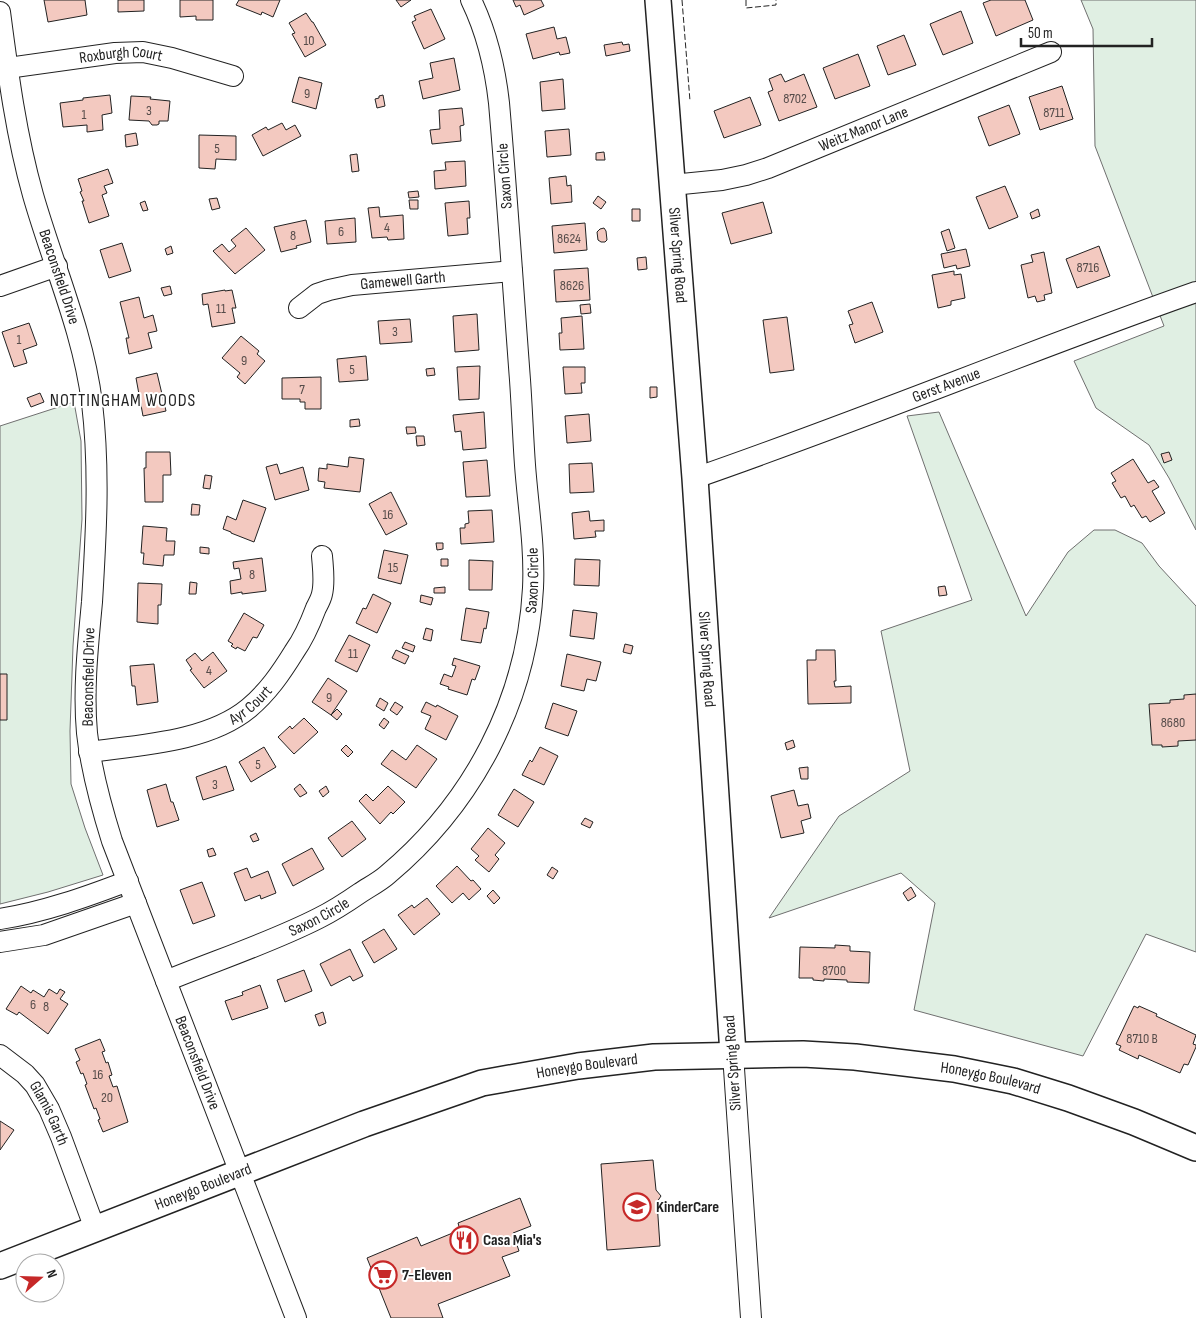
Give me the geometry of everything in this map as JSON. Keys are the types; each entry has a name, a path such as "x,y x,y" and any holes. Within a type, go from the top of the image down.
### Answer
{"main road":[{"name":"Silver Spring Road","path":"658,0 695,478 733,1054"},
{"name":"Honeygo Boulevard","path":"0,1266 364,1124 482,1083 578,1066 654,1057 733,1054 855,1056 954,1069 1013,1081 1134,1122 1196,1148"}],"street":[{"name":"Saxon Circle","path":"166,981 321,918 385,877 414,851 440,823 456,802 488,752 501,726 514,691 523,659 530,620 533,586 530,518 503,142 496,78 488,43 471,0"},
{"name":"Beaconsfield Drive","path":"0,12 4,69 25,168 71,310 84,357 92,403 97,466 97,527 86,688 89,752 95,783 102,810 136,903 296,1318"},
{"name":"Roxburgh Court","path":"4,69 115,53 144,52 233,76"},
{"name":"Weitz Manor Lane","path":"672,185 722,180 768,168 1050,52"},
{"path":"0,286 57,266"},
{"name":"Gamewell Garth","path":"299,308 316,294 352,285 512,271"},
{"name":"Gerst Avenue","path":"695,478 780,448 1100,325 1196,292"},
{"name":"Ayr Court","path":"89,752 191,736 210,730 248,709 276,681 303,640 322,595 324,579 322,556"},
{"path":"0,919 23,916 74,901 128,881"},
{"path":"0,942 44,935 136,903"},
{"name":"Silver Spring Road","path":"733,1054 751,1318"},
{"name":"Glamis Garth","path":"0,1055 26,1074 49,1109 95,1229"}],"green space":[{"path":"1081,0 1196,0 1196,530 1169,478 1149,445 1096,408 1074,361 1164,326 1095,146 1093,29"},
{"path":"74,402 81,441 82,519 73,646 70,731 71,784 103,875 0,904 0,426"},
{"path":"939,412 1026,616 1068,552 1094,530 1115,530 1142,543 1159,566 1196,606 1196,952 1146,934 1083,1056 914,1010 935,903 901,873 769,918 839,816 910,771 881,631 972,600 907,416"}],"building":[{"path":"44,0 85,0 87,15 48,22"},
{"path":"118,0 144,0 144,11 118,12"},
{"path":"180,0 213,0 213,20 196,20 196,16 180,17"},
{"path":"239,0 280,0 273,17 262,12 261,15 236,5"},
{"path":"396,0 411,0 401,7"},
{"path":"513,0 541,0 544,6 524,15 520,5 516,7"},
{"path":"991,0 1025,0 1033,20 996,36 983,3"},
{"path":"431,9 445,39 424,49 412,22 416,20 414,16"},
{"path":"961,11 973,43 943,55 930,24"},
{"path":"306,13 326,45 305,57 292,34 295,33 289,23"},
{"path":"554,27 557,39 566,37 570,53 560,55 559,52 533,59 526,34"},
{"path":"904,35 916,65 888,75 877,46"},
{"path":"622,42 623,45 629,44 630,51 606,56 604,45"},
{"path":"858,54 870,86 835,99 823,68"},
{"path":"454,58 460,90 423,99 419,81 433,78 430,63"},
{"path":"781,74 785,82 804,74 817,107 779,121 768,92 773,90 769,79"},
{"path":"299,77 322,83 316,109 292,102"},
{"path":"563,79 565,109 542,111 540,82"},
{"path":"1062,86 1073,119 1040,130 1029,97"},
{"path":"110,95 112,113 102,115 103,130 87,132 87,125 63,127 60,103"},
{"path":"383,95 385,106 377,108 375,99"},
{"path":"131,96 151,97 150,99 170,101 168,121 159,121 159,124 152,125 149,121 129,120"},
{"path":"750,97 761,125 724,138 714,111"},
{"path":"1009,105 1020,134 989,146 978,117"},
{"path":"462,108 464,125 460,126 461,141 432,144 430,130 440,129 439,110"},
{"path":"282,123 286,130 295,125 301,136 263,156 252,135 266,127 268,130"},
{"path":"569,129 571,155 547,157 545,131"},
{"path":"136,133 138,145 126,147 125,135"},
{"path":"199,135 236,136 236,160 216,159 215,169 199,168"},
{"path":"604,152 605,160 596,160 596,153"},
{"path":"357,154 359,171 352,172 350,155"},
{"path":"465,161 466,186 435,189 434,171 446,170 445,162"},
{"path":"108,169 113,183 104,186 107,193 102,195 109,216 89,223 78,179"},
{"path":"566,176 567,186 571,185 572,202 551,204 549,178"},
{"path":"1005,186 1018,217 989,229 976,197"},
{"path":"418,191 419,197 409,198 408,192"},
{"path":"598,196 606,202 601,209 593,203"},
{"path":"217,198 220,208 212,210 209,199"},
{"path":"409,200 418,200 418,209 410,209"},
{"path":"145,201 148,210 143,211 140,203"},
{"path":"469,201 470,218 467,218 468,234 448,236 445,203"},
{"path":"763,202 772,233 731,244 722,213"},
{"path":"379,207 380,217 403,215 404,239 372,238 368,208"},
{"path":"632,209 640,209 640,221 632,221"},
{"path":"1038,209 1040,216 1032,219 1030,213"},
{"path":"355,218 356,242 327,244 325,221"},
{"path":"306,220 311,242 281,252 274,227"},
{"path":"585,223 587,250 554,253 552,226"},
{"path":"246,228 265,250 235,274 213,251 222,244 229,252 236,246 231,240"},
{"path":"604,228 607,240 601,242 598,240 597,232"},
{"path":"949,229 955,248 947,251 941,232"},
{"path":"122,243 131,271 109,278 100,250"},
{"path":"171,246 173,253 167,255 165,249"},
{"path":"1099,246 1110,276 1077,288 1066,259"},
{"path":"966,249 970,266 957,269 956,265 944,268 941,254"},
{"path":"1044,252 1052,293 1044,295 1045,300 1037,302 1035,296 1028,298 1021,265 1033,262 1031,255"},
{"path":"646,257 647,269 638,270 637,258"},
{"path":"588,268 590,300 556,302 554,270"},
{"path":"954,271 954,275 961,274 965,298 951,301 951,305 938,308 932,275"},
{"path":"170,286 172,294 164,296 161,288"},
{"path":"232,290 236,308 232,308 235,323 212,327 208,304 203,305 202,294"},
{"path":"139,297 144,318 153,315 157,331 148,333 152,348 129,354 126,338 129,338 120,302"},
{"path":"872,302 883,332 855,343 849,325 853,324 848,311"},
{"path":"590,304 591,313 581,314 580,305"},
{"path":"477,314 479,350 455,352 453,316"},
{"path":"582,316 584,349 560,350 559,333 562,333 561,318"},
{"path":"787,317 794,370 770,373 763,320"},
{"path":"410,319 412,342 380,344 378,321"},
{"path":"29,323 37,345 23,350 27,363 14,367 2,332"},
{"path":"241,336 259,351 257,354 265,361 245,384 237,377 240,373 222,358"},
{"path":"366,356 368,380 339,382 337,359"},
{"path":"480,366 479,399 459,400 457,367"},
{"path":"563,367 585,367 585,383 581,383 582,393 565,394"},
{"path":"434,368 435,375 427,376 426,369"},
{"path":"157,373 166,411 143,416 136,378"},
{"path":"321,377 321,409 305,409 305,402 300,402 300,399 282,399 282,378"},
{"path":"650,387 657,387 657,397 650,398"},
{"path":"40,393 44,402 31,407 27,398"},
{"path":"484,412 486,448 463,450 461,431 455,432 453,415"},
{"path":"589,414 591,441 567,443 565,416"},
{"path":"359,419 360,426 350,427 350,420"},
{"path":"406,427 415,427 416,433 407,434"},
{"path":"416,436 424,436 425,445 417,446"},
{"path":"146,452 170,452 171,475 163,475 163,502 145,502 144,468 146,468"},
{"path":"1169,452 1172,460 1164,463 1161,454"},
{"path":"349,457 364,459 360,492 324,488 325,482 318,481 319,468 327,469 327,464 348,467"},
{"path":"1133,459 1148,483 1154,480 1159,487 1152,491 1165,513 1150,522 1146,516 1142,518 1134,505 1131,507 1125,496 1121,498 1112,483 1116,481 1111,473"},
{"path":"487,460 490,496 466,497 463,462"},
{"path":"592,463 594,492 570,493 569,464"},
{"path":"277,464 280,474 303,467 309,490 275,500 266,467"},
{"path":"205,475 212,476 210,489 203,488"},
{"path":"391,492 407,524 386,535 369,504"},
{"path":"243,500 266,508 254,542 223,529 227,516 236,520"},
{"path":"192,504 200,505 199,515 191,515"},
{"path":"492,510 494,542 461,544 460,528 465,528 465,524 469,523 468,511"},
{"path":"589,511 590,521 604,520 604,531 595,531 596,537 574,539 572,513"},
{"path":"143,526 167,528 166,541 175,541 174,555 164,555 163,566 143,564 144,553 141,553"},
{"path":"436,543 443,543 443,549 437,550"},
{"path":"200,547 209,548 209,554 200,553"},
{"path":"384,550 408,555 401,584 378,578"},
{"path":"262,558 266,591 231,594 230,581 241,579 239,568 234,569 233,562"},
{"path":"441,559 448,559 448,566 441,566"},
{"path":"575,559 600,560 599,586 574,585"},
{"path":"469,560 493,561 492,590 469,590"},
{"path":"190,582 197,583 196,594 189,594"},
{"path":"138,583 162,584 161,605 158,605 158,624 137,622"},
{"path":"945,586 947,595 939,596 938,587"},
{"path":"445,587 445,593 434,593 434,588"},
{"path":"373,594 391,603 377,633 356,623 363,608 366,609"},
{"path":"421,595 433,598 431,605 420,602"},
{"path":"466,608 489,612 481,643 461,640"},
{"path":"573,610 597,613 594,639 570,636"},
{"path":"244,613 264,625 257,638 253,637 245,651 237,647 236,649 228,641"},
{"path":"426,628 433,630 431,641 423,639"},
{"path":"349,635 370,645 357,672 335,661"},
{"path":"405,642 415,646 413,652 402,648"},
{"path":"625,644 633,646 631,654 623,652"},
{"path":"396,650 409,656 405,664 392,658"},
{"path":"816,650 835,650 835,687 851,686 851,703 808,704 807,660 816,660"},
{"path":"213,652 227,671 204,688 190,670 192,669 186,660 195,653 202,661"},
{"path":"567,654 601,662 596,681 587,679 584,691 561,686"},
{"path":"454,658 480,666 475,680 472,679 467,695 448,689 449,687 440,684 444,674 452,677 456,666 452,665"},
{"path":"154,664 158,702 137,705 135,686 132,686 130,666"},
{"path":"0,674 7,674 7,720 0,720"},
{"path":"328,678 347,691 331,715 312,702"},
{"path":"1196,694 1196,740 1178,741 1178,746 1162,747 1162,745 1152,745 1149,704 1170,703 1170,700 1184,699 1184,695"},
{"path":"380,698 388,703 384,711 376,706"},
{"path":"395,702 403,707 397,715 390,710"},
{"path":"426,702 436,707 437,705 458,716 446,740 425,729 431,716 421,712"},
{"path":"553,703 577,711 568,736 545,728"},
{"path":"337,709 342,714 337,720 331,715"},
{"path":"304,718 318,732 294,754 278,737 290,726 292,729"},
{"path":"384,718 389,722 384,729 379,725"},
{"path":"793,740 795,747 787,750 785,743"},
{"path":"346,745 353,752 348,757 341,750"},
{"path":"417,745 437,759 416,788 381,764 392,750 406,760"},
{"path":"264,747 276,767 251,782 239,762"},
{"path":"540,747 558,756 544,785 522,775"},
{"path":"226,766 234,790 203,800 196,777"},
{"path":"808,767 808,779 801,779 799,768"},
{"path":"166,784 179,820 157,827 147,790"},
{"path":"300,784 307,793 300,797 294,789"},
{"path":"326,786 329,792 323,797 319,791"},
{"path":"388,786 405,802 393,814 391,812 380,824 359,801 366,794 373,801"},
{"path":"514,789 534,802 518,827 498,815"},
{"path":"794,790 798,806 808,804 811,818 801,821 804,833 781,838 771,796"},
{"path":"585,818 593,822 590,828 581,824"},
{"path":"352,821 366,839 342,857 328,838"},
{"path":"488,828 505,843 495,855 499,859 489,872 475,860 479,856 471,849"},
{"path":"256,833 259,840 253,842 250,836"},
{"path":"213,848 216,855 209,857 207,850"},
{"path":"312,848 324,869 293,886 282,864"},
{"path":"457,866 481,889 469,900 463,893 452,903 436,886"},
{"path":"552,867 558,871 553,879 547,875"},
{"path":"247,868 251,878 268,871 276,893 261,899 260,895 245,901 234,873"},
{"path":"202,882 215,916 193,924 180,890"},
{"path":"911,887 916,896 908,901 903,893"},
{"path":"493,890 500,898 494,904 487,896"},
{"path":"427,898 440,914 414,935 398,915 412,905 414,908"},
{"path":"384,929 397,949 374,963 362,942"},
{"path":"835,945 850,946 850,951 870,952 869,983 799,978 800,947 835,948"},
{"path":"350,949 363,976 353,981 350,976 331,986 320,964"},
{"path":"304,970 312,991 285,1002 277,980"},
{"path":"260,985 268,1008 232,1020 225,1001 243,995 242,992"},
{"path":"21,986 31,993 33,990 44,997 49,989 57,994 60,989 65,992 60,999 68,1004 48,1034 19,1012 17,1015 6,1009"},
{"path":"1134,1006 1138,1008 1139,1006 1157,1014 1156,1016 1196,1035 1193,1044 1196,1047 1188,1065 1184,1064 1180,1073 1139,1055 1138,1059 1119,1050 1121,1046 1116,1044"},
{"path":"323,1012 326,1023 319,1026 315,1015"},
{"path":"100,1039 105,1051 102,1052 106,1063 108,1062 112,1075 109,1076 113,1087 117,1086 128,1122 103,1132 96,1108 94,1109 85,1085 87,1084 83,1073 81,1074 76,1062 80,1060 75,1049"},
{"path":"0,1121 14,1130 0,1150"},
{"path":"653,1160 656,1190 661,1196 657,1202 660,1246 607,1250 601,1164"},
{"path":"520,1198 531,1226 513,1233 519,1251 502,1257 510,1276 438,1304 443,1318 391,1318 367,1258 417,1237 421,1246 460,1230 458,1223"}],"fence":[{"path":"682,0 690,101"},
{"path":"746,0 746,8 776,5 776,0"}],"place":[{"name":"KinderCare","path":"637,1207"},
{"name":"Casa Mia's","path":"464,1240"},
{"name":"7-Eleven","path":"383,1275"}],"district":[{"name":"NOTTINGHAM WOODS","path":"123,400"}]}
